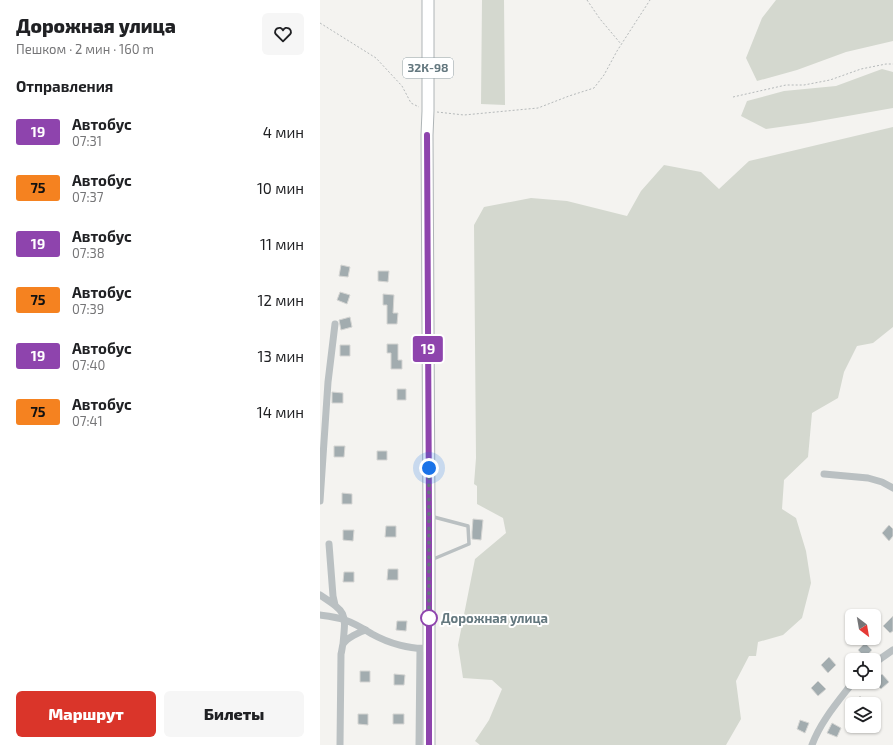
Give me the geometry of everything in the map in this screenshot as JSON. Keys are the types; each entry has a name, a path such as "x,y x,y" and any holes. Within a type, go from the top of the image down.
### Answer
{"main road":[{"name":"32К-98","path":"428,0 427,135 429,516"},
{"path":"429,516 429,562 424,695 429,745"}],"street":[{"path":"320,502 328,382 335,324"},
{"path":"824,474 868,478 882,482 893,488"},
{"path":"329,544 335,605"},
{"path":"320,595 342,611 345,620 341,654 340,745"},
{"path":"320,615 345,620 374,635 397,644 425,649"},
{"path":"343,644 358,633 366,630"},
{"path":"881,658 893,650"},
{"path":"812,745 815,736 848,689"},
{"path":"419,745 424,695"}],"lane":[{"path":"429,516 468,526 469,544 429,562"}],"path":[{"path":"587,0 600,19 621,44"},
{"path":"320,22 376,58 402,86 411,104 428,111 464,115 538,108 594,88 604,75 621,44 650,0"},
{"path":"734,97 786,85 804,85 830,80 861,69 893,64"}],"shaded area":[{"path":"482,0 504,0 505,105 481,104"},
{"path":"776,0 893,0 893,41 846,52 797,70 757,81 746,58 762,18"},
{"path":"882,69 893,72 893,108 766,129 741,116 747,101 784,91 836,86"},
{"path":"893,127 893,327 873,343 857,346 844,372 838,398 812,413 808,457 784,480 782,509 796,518 806,551 811,583 802,618 783,635 758,642 756,656 749,656 736,681 741,719 726,745 480,745 475,741 489,720 502,689 492,680 463,678 458,645 475,559 506,533 503,518 477,504 477,486 474,484 476,458 474,225 484,207 531,198 567,201 627,216 641,191 664,165 701,172 719,189 749,161"}],"building":[{"path":"341,265 350,267 348,277 339,276"},
{"path":"378,271 389,271 388,282 378,281"},
{"path":"340,292 350,295 347,304 337,300"},
{"path":"383,294 394,295 393,313 398,313 397,324 387,324 387,305 383,305"},
{"path":"350,317 352,327 341,330 339,320"},
{"path":"387,344 398,344 398,360 402,360 402,369 391,369 391,353 387,353"},
{"path":"340,345 350,345 350,356 340,356"},
{"path":"397,389 406,389 406,400 397,400"},
{"path":"332,392 343,393 343,403 332,403"},
{"path":"334,446 345,446 344,457 334,457"},
{"path":"377,451 387,451 387,460 377,460"},
{"path":"342,493 352,494 352,504 342,504"},
{"path":"473,519 483,520 481,540 472,539"},
{"path":"889,525 893,529 893,536 889,541 882,533"},
{"path":"386,526 396,526 396,537 385,537"},
{"path":"343,530 354,530 353,541 343,540"},
{"path":"388,569 398,569 398,580 387,580"},
{"path":"344,572 354,572 354,582 343,582"},
{"path":"893,616 893,631 890,633 883,626"},
{"path":"397,621 407,621 406,631 396,630"},
{"path":"863,645 867,645 872,650 869,653 861,653 858,650"},
{"path":"829,657 836,665 828,673 821,665"},
{"path":"360,671 370,671 370,682 360,682"},
{"path":"394,674 405,675 404,685 394,685"},
{"path":"882,674 889,682 881,689"},
{"path":"818,681 826,689 818,696 811,688"},
{"path":"358,714 368,714 368,725 358,724"},
{"path":"393,714 404,714 404,724 393,724"},
{"path":"800,720 809,723 805,733 797,729"},
{"path":"832,723 841,728 837,737 827,733"}],"bus line":[{"name":"19","path":"427,135 429,745"}],"place":[{"name":"Дорожная улица","path":"429,618"}],"route":[{"path":"429,468 429,516 429,562 429,620 429,618"}]}
